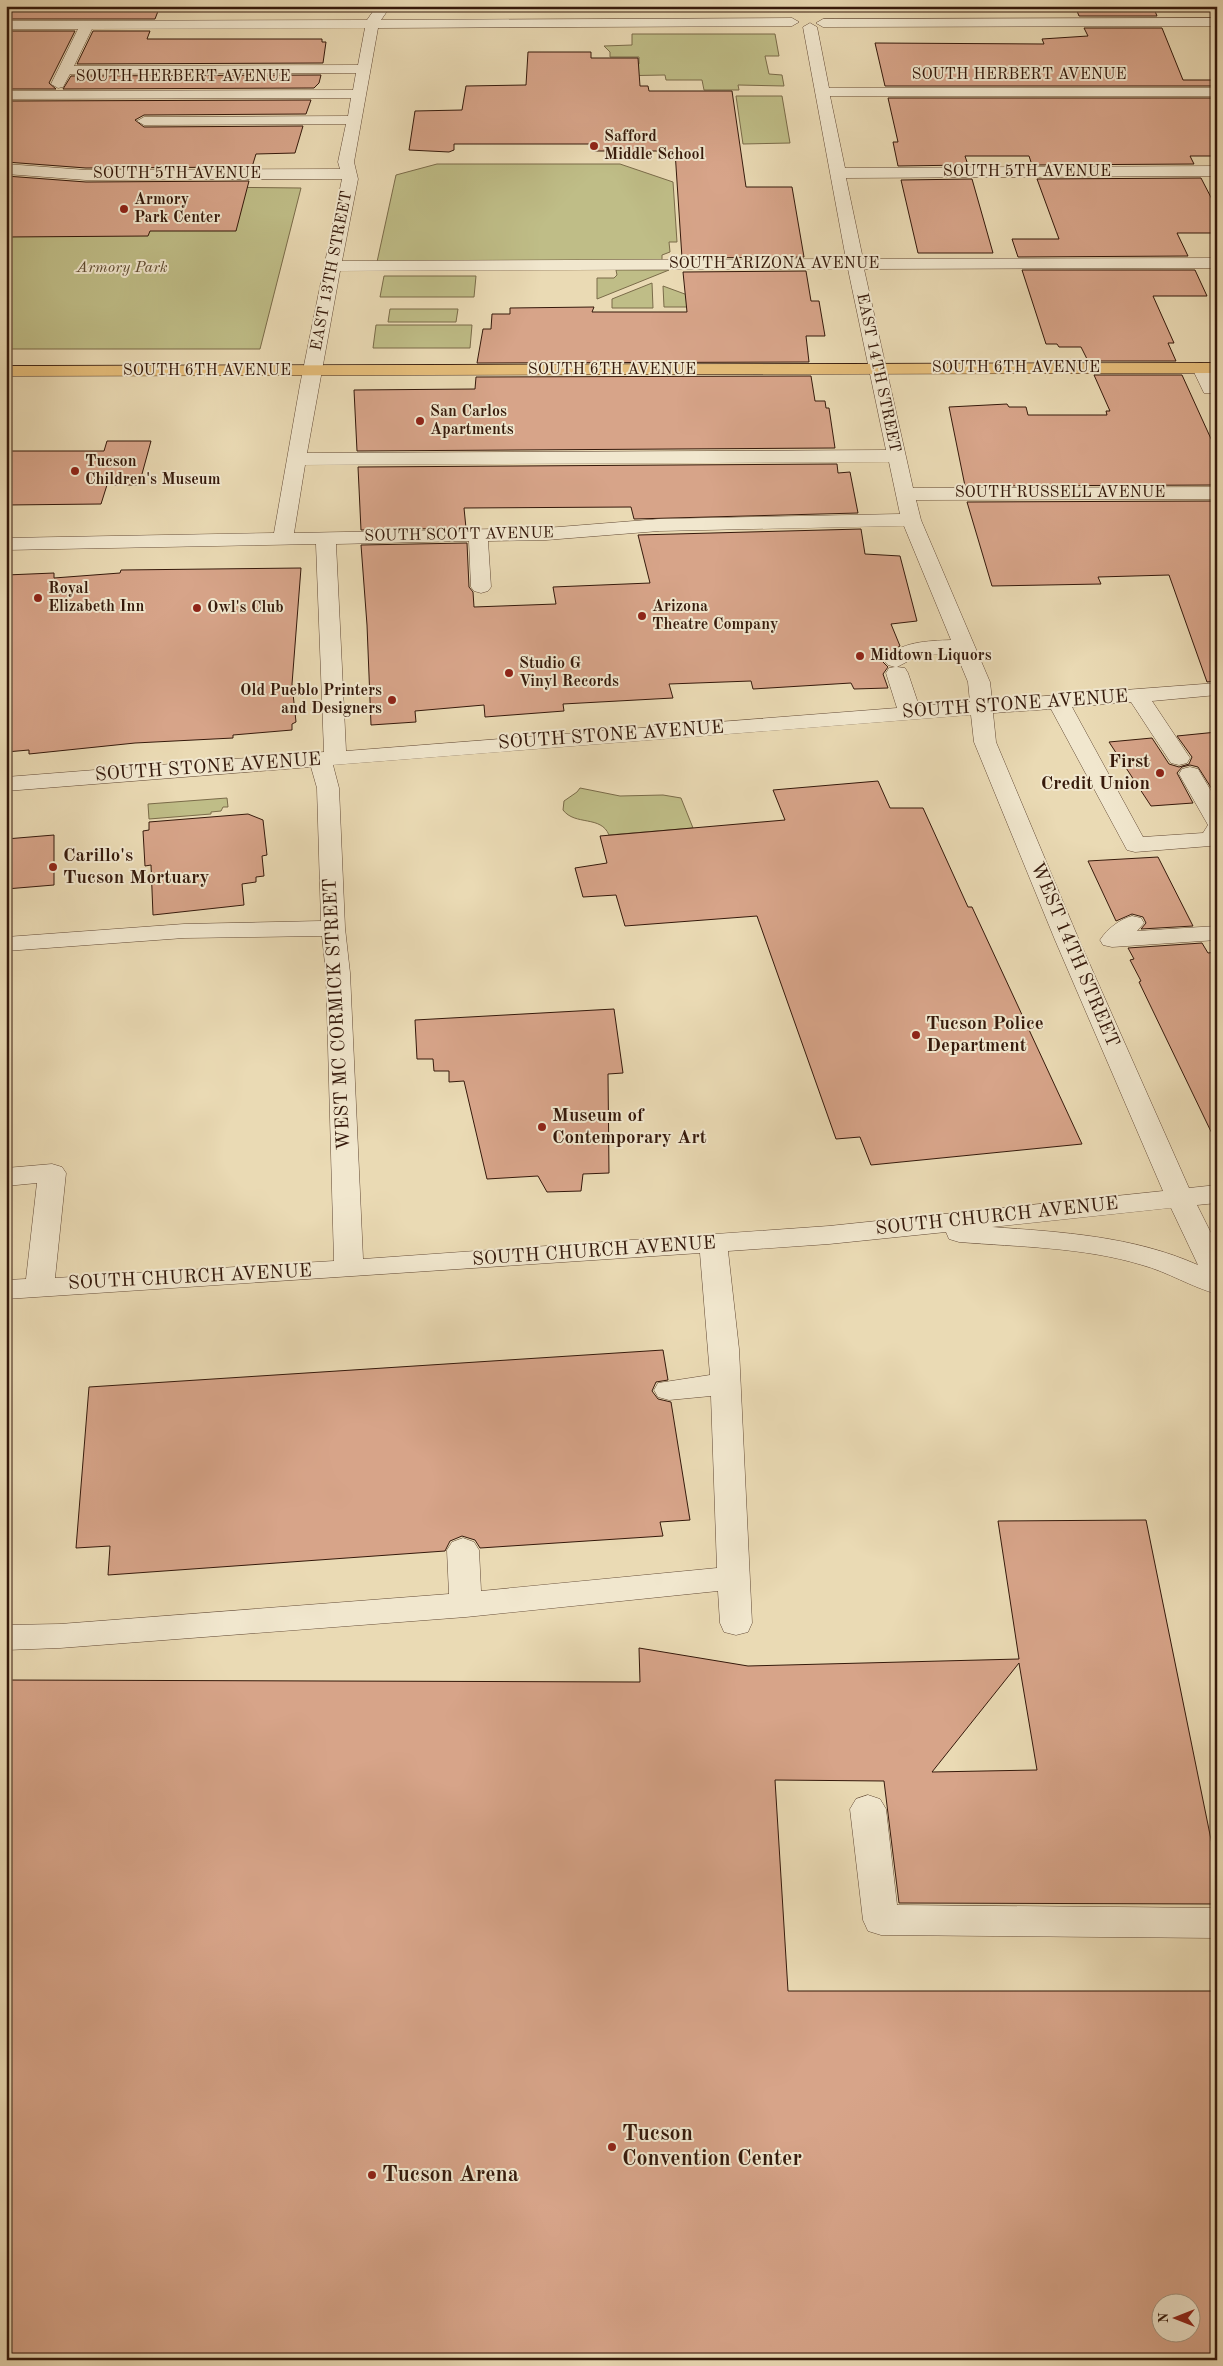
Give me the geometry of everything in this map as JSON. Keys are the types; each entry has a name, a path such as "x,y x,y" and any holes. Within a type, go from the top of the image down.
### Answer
{"main road":[{"name":"SOUTH 6TH AVENUE","path":"6,371 1209,368"}],"street":[{"name":"EAST 13TH STREET","path":"283,538 312,370 350,179 346,162 372,24 380,13 382,6"},
{"path":"6,25 792,22 797,19 1217,22"},
{"name":"EAST 14TH STREET","path":"812,20 821,92 904,494 912,520 979,682 980,708"},
{"path":"54,95 87,25"},
{"path":"65,70 364,70"},
{"path":"211,94 220,70"},
{"name":"SOUTH HERBERT AVENUE","path":"821,92 1217,92"},
{"name":"SOUTH HERBERT AVENUE","path":"6,95 359,94"},
{"path":"144,120 354,120"},
{"name":"SOUTH 5TH AVENUE","path":"6,169 86,174 348,174"},
{"name":"SOUTH 5TH AVENUE","path":"838,173 1217,171"},
{"name":"SOUTH ARIZONA AVENUE","path":"332,266 1217,262"},
{"path":"1209,368 1210,389"},
{"path":"297,459 896,456"},
{"name":"SOUTH RUSSELL AVENUE","path":"904,494 1217,493"},
{"name":"SOUTH SCOTT AVENUE","path":"6,544 558,534 659,525 912,520"},
{"path":"478,535 481,586"},
{"name":"WEST MC CORMICK STREET","path":"326,538 327,759 333,928 338,973 349,1269"},
{"path":"910,713 896,667 903,653 912,650 964,646"},
{"name":"SOUTH STONE AVENUE","path":"6,784 1217,689"},
{"path":"1138,695 1217,821"},
{"path":"1058,701 1135,845 1210,839 1217,829"},
{"name":"WEST 14TH STREET","path":"980,708 985,742 1067,940 1180,1198 1217,1275"},
{"path":"1132,923 1112,940 1217,933"},
{"path":"6,944 184,932 333,928"},
{"path":"6,1177 52,1173 40,1287"},
{"name":"SOUTH CHURCH AVENUE","path":"6,1290 349,1269 713,1243 903,1227 1217,1194"},
{"path":"903,1227 1088,1246 1130,1253 1175,1266 1217,1285"},
{"path":"713,1243 726,1384 736,1623"},
{"path":"669,1390 726,1384"},
{"path":"462,1550 466,1605"},
{"path":"6,1638 60,1636 466,1605 734,1578"},
{"path":"868,1809 881,1920 1217,1923"}],"green space":[{"path":"632,34 775,34 779,56 765,56 769,74 782,75 784,86 738,85 739,90 704,90 702,80 666,80 665,75 610,76 610,65 639,64 639,57 610,57 610,52 604,46 632,45"},
{"path":"736,96 782,96 790,143 743,144"},
{"path":"437,164 620,164 673,182 677,242 669,242 670,252 662,255 662,262 377,262 396,175"},
{"name":"Armory Park","path":"6,185 301,188 260,349 6,349"},
{"path":"616,270 669,270 597,299 597,278 614,278 617,275"},
{"path":"384,276 476,276 474,297 380,297"},
{"path":"652,283 653,308 612,308 612,299"},
{"path":"663,286 693,297 694,307 664,307"},
{"path":"390,309 458,309 456,322 388,322"},
{"path":"376,325 472,325 470,348 373,348"},
{"path":"580,788 620,796 663,795 681,798 693,828 609,835 600,825 574,818 563,810 564,801"},
{"path":"227,798 228,807 223,807 221,811 211,812 211,814 149,819 148,804"}],"building":[{"path":"6,6 160,6 155,19 6,19"},
{"path":"1075,6 1153,6 1157,16 1079,16"},
{"path":"1084,28 1162,28 1183,80 1217,80 1217,86 885,86 875,43 1044,44 1042,39 1088,36"},
{"path":"6,31 75,31 49,83 56,89 6,89"},
{"path":"93,31 150,31 147,39 322,39 322,42 326,42 323,63 77,64"},
{"path":"528,52 591,52 591,58 638,58 640,86 648,86 649,91 732,91 746,187 792,187 804,257 682,258 675,151 594,151 591,150 591,144 454,144 454,150 449,152 409,150 415,111 462,110 466,86 526,85"},
{"path":"321,75 319,83 314,88 63,89 71,76"},
{"path":"888,98 1217,98 1217,156 1190,156 1194,164 1032,165 1029,156 965,156 968,165 898,166 893,142 898,142"},
{"path":"311,100 306,114 144,115 135,120 144,127 303,126 295,153 256,154 252,167 86,168 6,162 6,101"},
{"name":"Armory Park Center","path":"6,176 86,182 249,181 236,231 150,231 148,236 6,237"},
{"path":"1201,178 1217,209 1217,233 1177,233 1188,256 1018,257 1012,239 1059,239 1037,179"},
{"path":"972,179 993,253 918,253 901,180"},
{"path":"1022,270 1195,270 1207,296 1153,296 1174,343 1168,343 1176,361 1088,361 1081,347 1059,347 1057,344 1046,344"},
{"path":"806,271 811,301 819,301 825,336 806,336 809,362 477,363 483,329 491,329 492,314 510,314 510,308 594,307 592,312 687,312 683,272"},
{"path":"1094,375 1182,375 1217,452 1217,485 965,486 949,407 1007,404 1009,407 1026,407 1028,415 1107,415 1106,411 1110,411"},
{"path":"811,376 815,401 825,401 826,408 829,408 835,448 357,451 354,390 475,389 476,377"},
{"name":"Tucson Children's Museum","path":"107,441 151,441 139,485 107,485 101,504 6,505 6,451 104,451"},
{"path":"837,464 838,473 850,472 858,513 634,519 631,507 464,508 466,528 361,530 358,467"},
{"path":"1217,501 1217,681 1207,682 1169,575 1098,577 1101,584 992,586 967,502"},
{"path":"861,529 865,554 900,556 917,621 891,624 900,646 889,653 882,661 888,667 883,674 888,688 854,689 851,683 753,689 751,681 669,684 673,698 563,704 564,711 485,717 484,705 415,711 416,722 371,725 367,625 361,545 467,543 469,587 473,592 474,607 556,604 553,587 650,583 638,535"},
{"path":"301,568 292,684 296,722 292,724 292,730 233,735 233,738 135,743 29,754 29,750 6,752 6,575 54,573 54,578 120,573 121,570"},
{"name":"First Credit Union","path":"1217,732 1217,797 1198,767 1190,765 1182,767 1177,773 1193,803 1151,806 1109,742 1152,738 1169,764 1179,767 1189,764 1192,757 1177,736"},
{"name":"Tucson Police Department","path":"878,781 890,808 923,808 968,907 972,907 1082,1144 871,1165 860,1137 836,1139 757,916 625,926 616,895 583,897 575,868 607,863 600,836 785,820 773,790"},
{"path":"248,814 263,820 267,855 262,856 264,876 256,877 256,882 242,884 244,905 153,915 151,865 145,866 143,831 149,830 149,822"},
{"path":"54,835 54,885 6,889 6,839"},
{"path":"1158,857 1193,926 1141,929 1146,923 1143,917 1132,914 1116,921 1088,861"},
{"path":"1202,943 1208,953 1217,952 1217,1144 1139,982 1141,981 1130,960 1134,959 1128,948"},
{"name":"Museum of Contemporary Art","path":"614,1009 623,1073 608,1074 609,1173 583,1174 581,1191 547,1192 538,1176 487,1179 464,1081 449,1082 449,1071 434,1071 433,1059 417,1059 415,1020"},
{"path":"663,1350 668,1380 656,1382 652,1391 658,1399 671,1402 690,1520 660,1522 663,1536 480,1548 475,1540 462,1536 450,1541 445,1551 108,1575 110,1546 76,1548 89,1387"},
{"name":"Tucson Arena","path":"1146,1520 1217,1869 1217,1904 899,1903 884,1781 775,1780 788,1991 1217,1991 1217,2360 6,2360 6,1680 640,1682 639,1648 748,1666 1019,1659 998,1521","holes":["1019,1663 1037,1770 932,1772"]}],"place":[{"name":"Safford Middle School","path":"594,146"},
{"name":"Armory Park Center","path":"124,209"},
{"name":"San Carlos Apartments","path":"420,421"},
{"name":"Tucson Children's Museum","path":"75,471"},
{"name":"Royal Elizabeth Inn","path":"38,598"},
{"name":"Owl's Club","path":"197,608"},
{"name":"Arizona Theatre Company","path":"642,616"},
{"name":"Midtown Liquors","path":"860,656"},
{"name":"Studio G Vinyl Records","path":"509,673"},
{"name":"Old Pueblo Printers and Designers","path":"392,700"},
{"name":"First Credit Union","path":"1160,773"},
{"name":"Carillo's Tucson Mortuary","path":"53,867"},
{"name":"Tucson Police Department","path":"916,1035"},
{"name":"Museum of Contemporary Art","path":"542,1127"},
{"name":"Tucson Convention Center","path":"612,2147"},
{"name":"Tucson Arena","path":"372,2175"}]}
